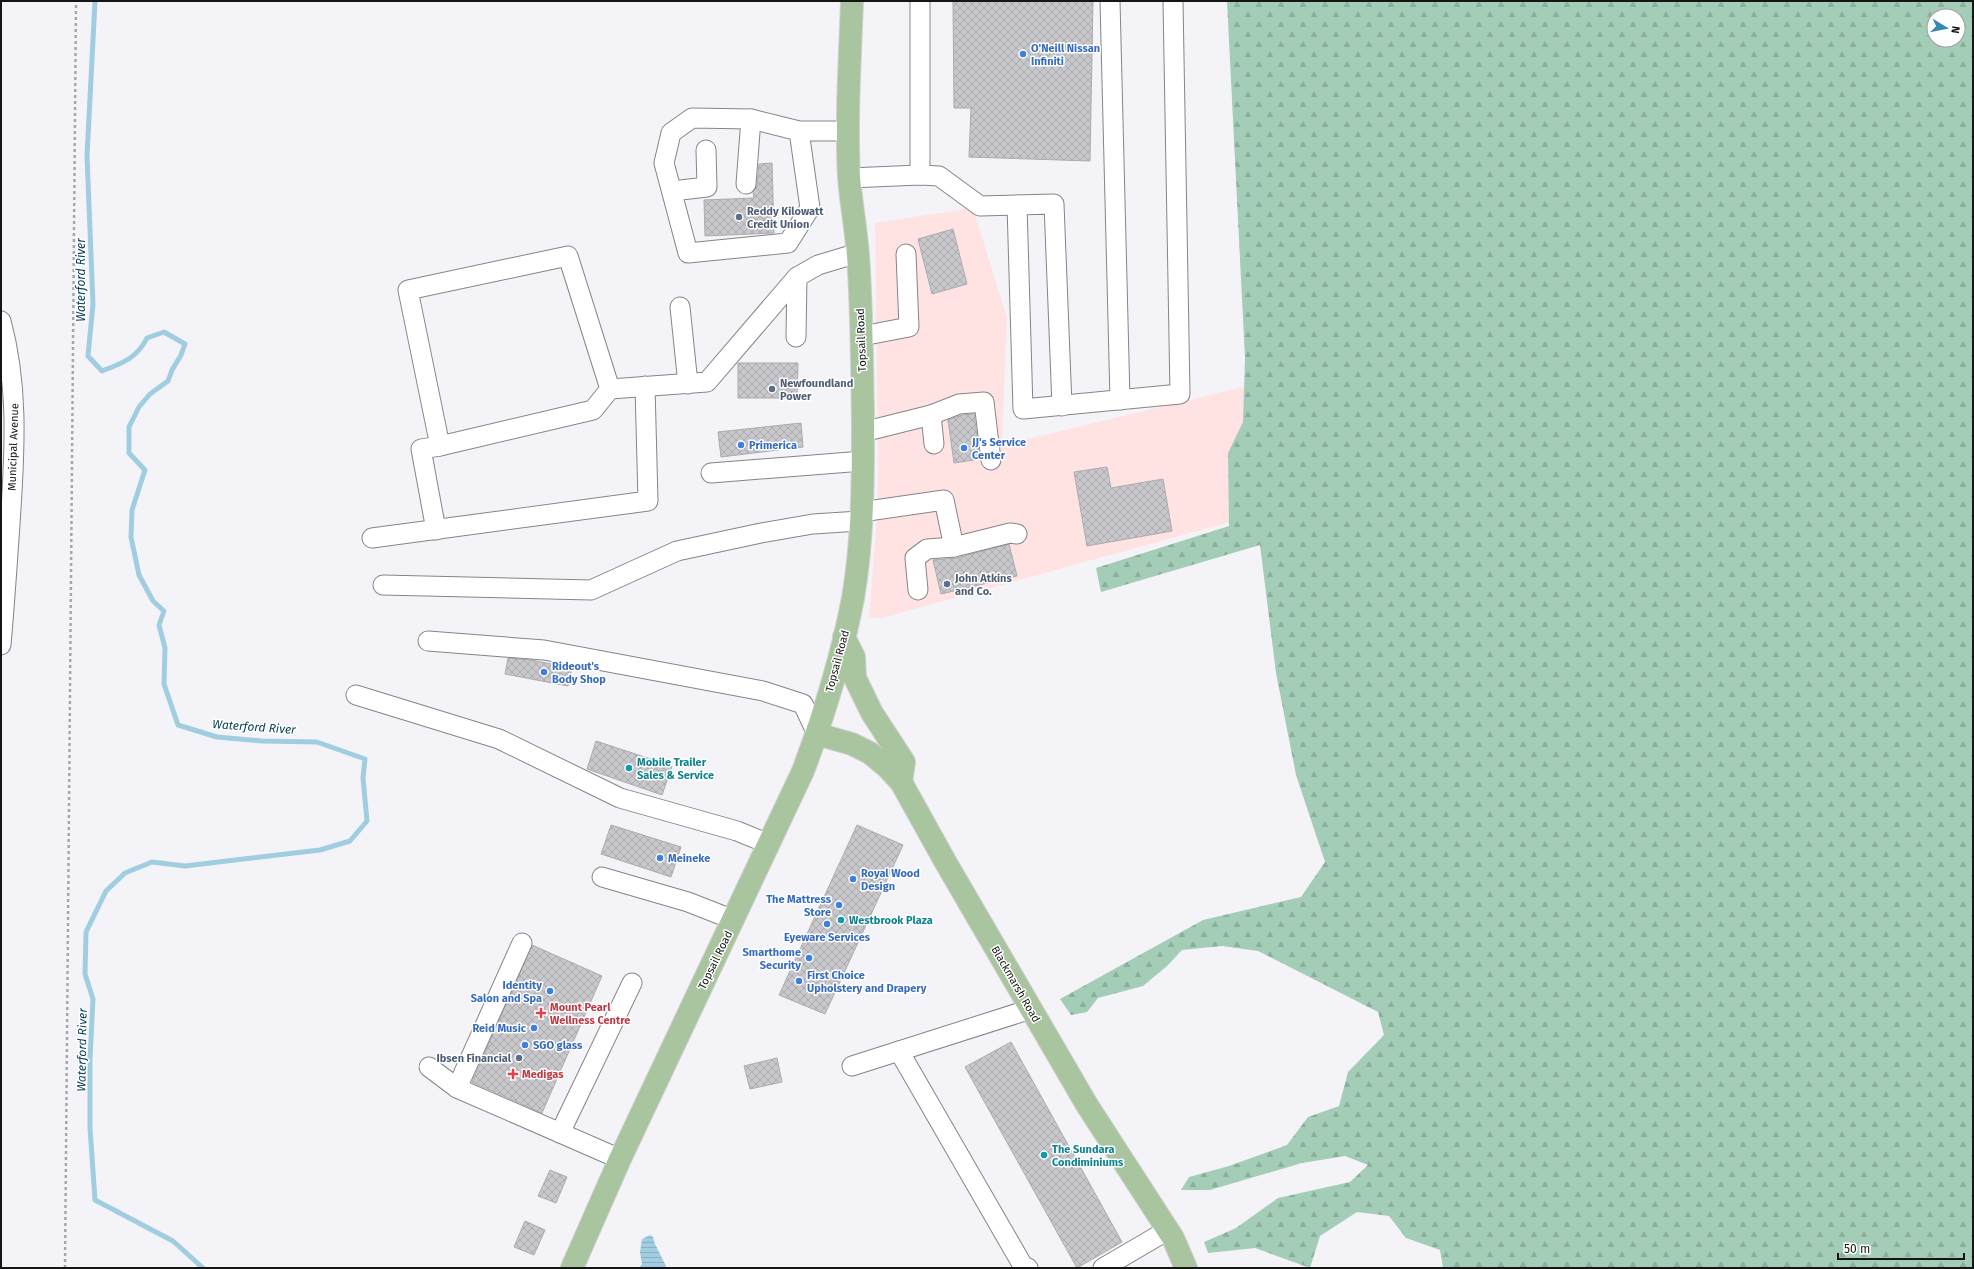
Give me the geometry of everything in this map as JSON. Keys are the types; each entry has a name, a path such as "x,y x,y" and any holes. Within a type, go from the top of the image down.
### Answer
{"main road":[{"name":"Topsail Road","path":"572,1268 620,1159 803,771 817,734 844,637 853,597 859,551 863,432 862,336 858,253 849,178 852,1"},
{"path":"844,637 854,657 855,678 872,713 904,762 901,782"},
{"name":"Blackmarsh Road","path":"817,734 852,744 870,753 887,767 901,782 1086,1105 1168,1230 1186,1268"}],"street":[{"path":"920,1 920,175"},
{"path":"1110,1 1120,400"},
{"path":"1017,205 1022,409 1180,394 1173,1"},
{"path":"800,131 810,208 788,243 688,253 664,163 671,133 692,118 750,119 800,131 849,131"},
{"path":"746,184 750,119"},
{"path":"672,191 707,187 706,150"},
{"path":"849,178 920,175 938,176 980,206 1054,204 1062,406"},
{"path":"436,530 421,448 440,446 593,410 610,389 707,382 797,277 818,265 858,253"},
{"path":"862,336 909,327 906,254"},
{"path":"440,446 408,290 568,256 610,389"},
{"path":"796,337 797,277"},
{"path":"680,307 688,384"},
{"name":"Municipal Avenue","path":"1,321 11,365 15,414 8,441 1,645"},
{"path":"372,538 648,501 645,386"},
{"path":"863,432 931,416 959,404 984,402 990,460"},
{"path":"931,416 934,444"},
{"path":"711,473 863,461"},
{"path":"383,585 591,590 677,551 761,533 944,500 954,547"},
{"path":"918,590 915,558 927,549 954,547 1010,533 1018,534"},
{"path":"428,641 544,650 763,692 803,704 817,734"},
{"path":"356,695 499,739 620,798 737,831 769,844"},
{"path":"602,877 688,902 734,920"},
{"path":"457,1088 522,943"},
{"path":"560,1133 632,983"},
{"path":"852,1066 1031,1009"},
{"path":"899,1052 1023,1266 1028,1268"},
{"path":"430,1067 457,1088 620,1159"},
{"path":"1104,1268 1168,1230"}],"path":[{"path":"65,1268 76,1"}],"shaded area":[{"path":"973,208 1007,318 1002,445 1252,385 1266,512 882,618 869,618 877,516 878,472 875,223"}],"green space":[{"path":"1227,1 1973,1 1973,1268 1443,1268 1440,1250 1406,1238 1389,1216 1357,1212 1320,1236 1310,1268 1255,1248 1208,1253 1204,1242 1236,1228 1278,1198 1350,1182 1368,1165 1345,1156 1302,1163 1210,1190 1181,1190 1189,1177 1229,1166 1287,1145 1308,1117 1339,1106 1348,1072 1384,1035 1378,1012 1258,951 1222,946 1182,950 1167,966 1143,986 1098,998 1087,1012 1071,1015 1060,999 1203,920 1301,897 1325,862 1296,775 1276,673 1260,545 1101,592 1096,568 1229,526 1228,453 1243,422 1245,358"}],"water":[{"path":"650,1235 653,1237 667,1268 639,1268 642,1264 640,1252 642,1239"}],"building":[{"name":"O'Neill Nissan Infiniti","path":"953,1 1093,1 1090,161 969,157 971,108 954,108"},
{"name":"Reddy Kilowatt Credit Union","path":"772,163 774,233 705,236 704,200 754,198 753,192 757,185 759,164"},
{"path":"953,229 967,284 932,294 918,239"},
{"name":"Newfoundland Power","path":"738,363 798,363 797,398 738,398"},
{"path":"974,414 980,459 954,463 948,420 962,415"},
{"path":"801,423 803,447 721,457 718,432"},
{"path":"1107,467 1111,488 1163,479 1172,531 1087,546 1074,472"},
{"path":"1009,544 1017,576 941,594 933,560 957,558"},
{"path":"508,658 531,660 572,668 568,686 505,674"},
{"name":"Mobile Trailer Sales & Service","path":"596,741 672,766 662,795 587,769"},
{"path":"611,825 681,847 671,877 601,854"},
{"name":"Westbrook Plaza","path":"857,825 903,845 825,1014 779,995"},
{"path":"532,945 602,976 542,1113 472,1082"},
{"name":"The Sundara Condiminiums","path":"1011,1042 1122,1242 1077,1268 965,1067"},
{"path":"777,1058 782,1082 750,1089 744,1066"},
{"path":"550,1170 567,1177 556,1203 538,1196"},
{"path":"525,1221 545,1230 534,1255 514,1247"}],"waterway":[{"name":"Waterford River","path":"95,1 87,156 93,304 88,356 102,371 129,359 139,350 147,338 164,332 185,344 168,381 150,394 139,407 129,427 129,453 145,470 132,510 131,537 139,575 153,601 164,611 159,625 165,648 164,684 178,725 217,737 262,741 317,742 365,759 363,778 367,821 350,841 320,850 185,866 152,862 125,873 106,891 86,932 85,974 93,999 90,1059 90,1128 95,1200 173,1241 203,1268"}],"place":[{"name":"O'Neill Nissan Infiniti","path":"1023,54"},
{"name":"Reddy Kilowatt Credit Union","path":"739,217"},
{"name":"Newfoundland Power","path":"772,389"},
{"name":"Primerica","path":"741,445"},
{"name":"JJ's Service Center","path":"964,448"},
{"name":"John Atkins and Co.","path":"947,584"},
{"name":"Rideout's Body Shop","path":"544,672"},
{"name":"Mobile Trailer Sales & Service","path":"629,768"},
{"name":"Meineke","path":"660,858"},
{"name":"Royal Wood Design","path":"853,879"},
{"name":"The Mattress Store","path":"839,905"},
{"name":"Westbrook Plaza","path":"841,920"},
{"name":"Eyeware Services","path":"827,924"},
{"name":"Smarthome Security","path":"809,958"},
{"name":"First Choice Upholstery and Drapery","path":"799,981"},
{"name":"Identity Salon and Spa","path":"550,991"},
{"name":"Mount Pearl Wellness Centre","path":"541,1013"},
{"name":"Reid Music","path":"534,1028"},
{"name":"SGO glass","path":"525,1045"},
{"name":"Ibsen Financial","path":"519,1058"},
{"name":"Medigas","path":"513,1074"},
{"name":"The Sundara Condiminiums","path":"1044,1155"}]}
